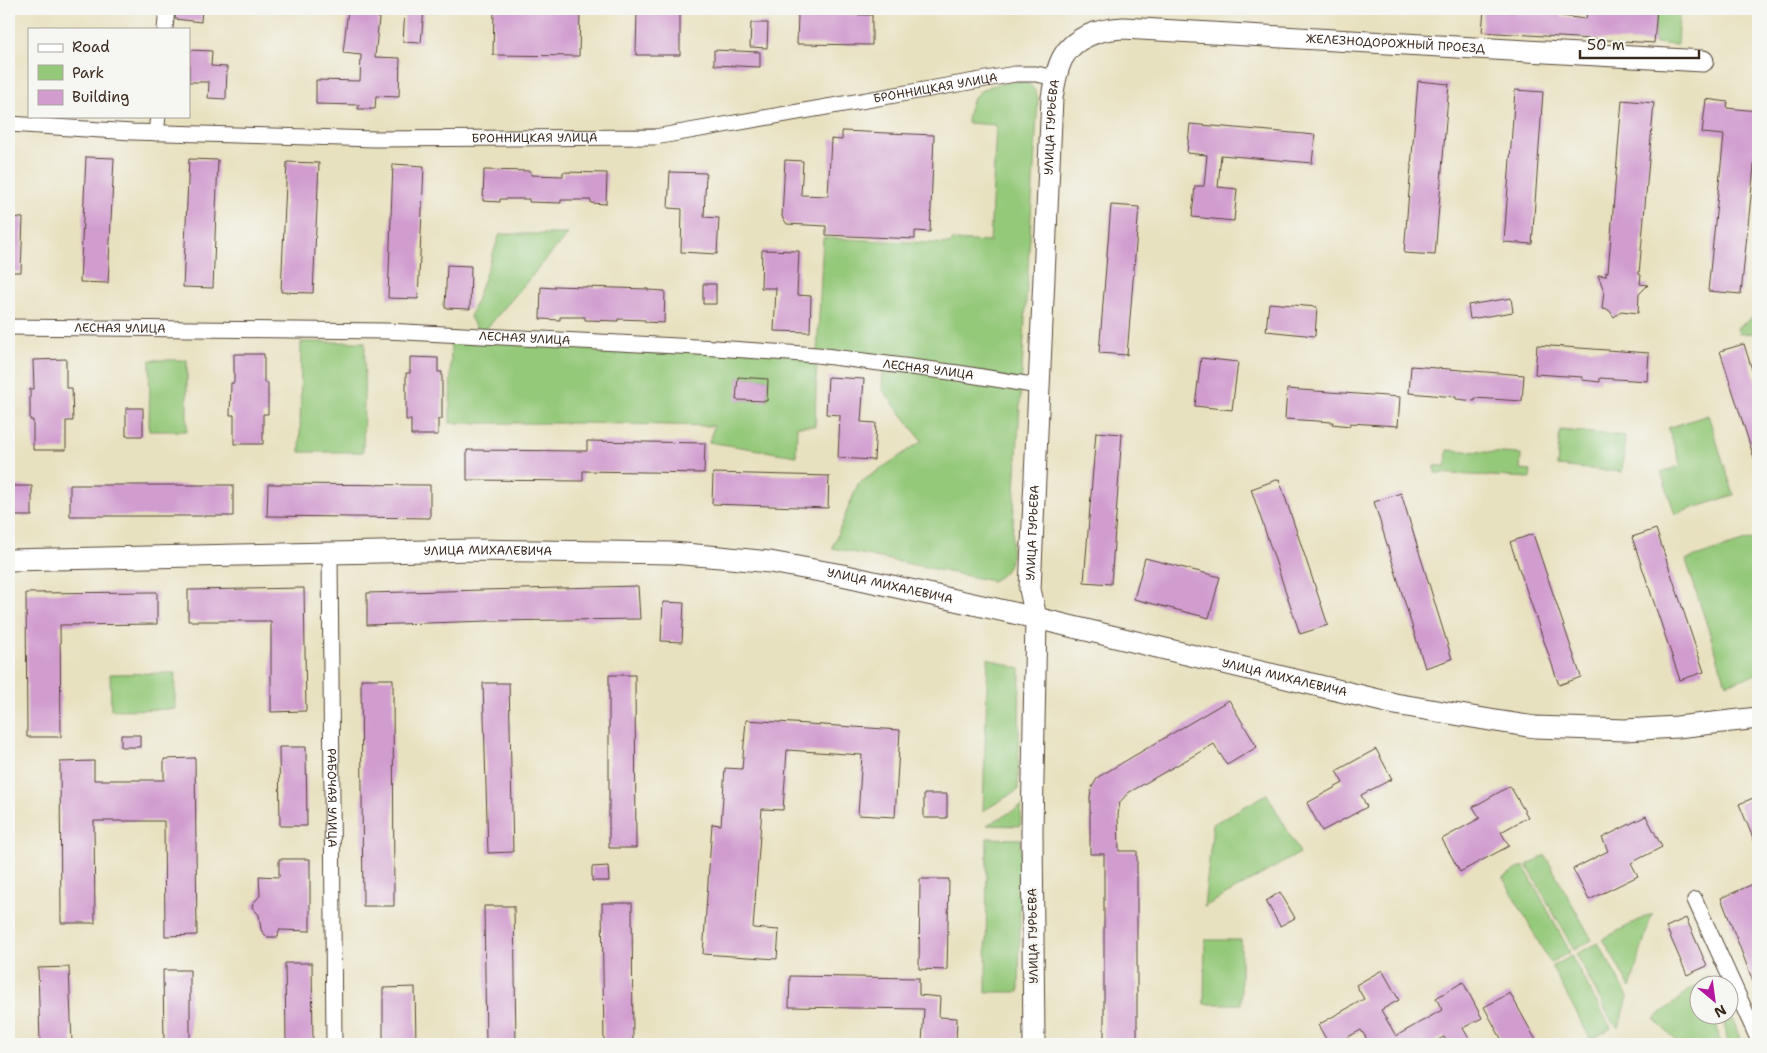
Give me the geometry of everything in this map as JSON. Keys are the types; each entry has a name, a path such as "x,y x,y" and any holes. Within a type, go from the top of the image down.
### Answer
{"main road":[{"name":"ЖЕЛЕЗНОДОРОЖНЫЙ ПРОЕЗД","path":"1090,35 1107,29 1123,28 1703,61"},
{"name":"УЛИЦА ГУРЬЕВА","path":"1034,1044 1032,831 1036,618 1030,589 1052,98 1062,59 1076,43 1090,35"},
{"name":"УЛИЦА МИХАЛЕВИЧА","path":"9,560 474,550 672,553 710,556 770,562 829,572 1036,618 1395,704 1507,723 1535,727 1625,730 1677,728 1758,718"}],"street":[{"path":"165,28 166,9"},
{"name":"БРОННИЦКАЯ УЛИЦА","path":"9,124 156,133 384,139 655,137 1005,76 1036,74 1056,78"},
{"path":"156,133 158,118"},
{"name":"ЛЕСНАЯ УЛИЦА","path":"9,327 386,330 716,348 817,354 1038,386"},
{"name":"РАБОЧАЯ УЛИЦА","path":"330,553 334,1044"},
{"path":"1695,900 1758,1039"}],"green space":[{"path":"1657,9 1674,9 1679,16 1677,45 1654,43"},
{"path":"1013,81 1030,85 1035,90 1038,99 1011,558 1002,575 996,579 992,581 832,548 858,484 922,441 882,389 883,364 817,355 815,426 797,426 796,456 709,442 714,426 450,423 451,333 480,335 470,317 500,234 568,234 481,335 817,354 823,238 951,244 952,240 990,242 996,125 967,123 968,112 971,103 980,91 994,85","holes":["738,377 768,379 767,401 737,400"]},
{"path":"1758,314 1758,333 1739,334 1737,328"},
{"path":"301,342 365,342 363,452 300,452"},
{"path":"150,360 187,360 187,431 149,431"},
{"path":"1708,415 1734,495 1675,514 1661,472 1681,466 1668,428"},
{"path":"1560,430 1625,436 1622,472 1557,466"},
{"path":"1447,450 1521,454 1520,470 1531,471 1530,478 1435,473 1435,466 1446,466"},
{"path":"1758,537 1758,674 1726,684 1686,560"},
{"path":"988,658 1020,669 1018,790 983,811"},
{"path":"175,673 175,709 111,710 110,674"},
{"path":"1267,794 1300,853 1204,907 1213,824"},
{"path":"1022,806 1020,826 987,825"},
{"path":"987,838 1021,839 1019,992 986,992"},
{"path":"1545,855 1592,940 1574,950 1527,865"},
{"path":"1524,866 1570,952 1550,963 1503,877"},
{"path":"1652,913 1630,988 1603,939"},
{"path":"1205,940 1241,940 1241,1004 1204,1004"},
{"path":"1598,943 1628,997 1619,1028 1612,1022 1576,954"},
{"path":"1571,956 1611,1028 1591,1040 1552,967"},
{"path":"1690,990 1690,1026 1717,1026 1720,1044 1679,1044 1654,1019"},
{"path":"1725,1026 1735,1026 1742,1044 1728,1044"}],"building":[{"path":"176,9 202,9 201,22 175,19"},
{"path":"348,9 380,9 375,57 400,58 399,97 376,96 375,109 358,109 359,105 316,104 316,80 360,81 361,55 343,53"},
{"path":"405,9 424,9 421,43 403,42"},
{"path":"494,9 580,9 579,56 493,55"},
{"path":"637,9 680,9 680,55 636,55"},
{"path":"1484,9 1513,12 1513,9 1561,9 1561,16 1586,19 1587,9 1657,9 1654,43 1482,32"},
{"path":"798,14 872,15 872,45 797,44"},
{"path":"751,23 768,23 767,48 750,47"},
{"path":"190,50 212,51 211,66 227,67 226,99 208,98 209,82 190,82"},
{"path":"714,50 760,52 760,67 714,65"},
{"path":"1418,81 1449,84 1435,255 1404,253"},
{"path":"1515,90 1543,92 1532,244 1504,242"},
{"path":"1706,99 1728,102 1727,108 1758,111 1758,137 1741,294 1708,291 1724,135 1702,133"},
{"path":"1622,100 1654,103 1639,274 1641,275 1640,284 1648,285 1639,294 1638,313 1621,311 1614,317 1609,310 1602,309 1604,291 1598,275 1606,276 1606,272 1608,272"},
{"path":"1190,124 1315,135 1312,163 1221,155 1218,187 1237,189 1234,221 1192,217 1195,186 1204,186 1207,155 1187,153"},
{"path":"842,131 934,135 930,232 915,231 915,239 826,235 826,226 787,224 782,217 785,160 803,161 801,195 828,196 831,139 842,140"},
{"path":"86,157 114,158 108,283 80,282"},
{"path":"189,159 218,160 213,288 183,287"},
{"path":"287,162 319,163 313,293 281,292"},
{"path":"393,164 424,166 418,299 388,298"},
{"path":"484,170 531,171 531,175 563,176 563,172 607,173 606,204 591,203 591,200 561,200 561,203 529,202 529,199 500,199 500,202 483,201"},
{"path":"670,172 706,173 704,217 719,218 717,254 681,252 682,209 668,208"},
{"path":"1111,205 1139,207 1127,355 1099,353"},
{"path":"9,217 23,218 21,272 9,272"},
{"path":"762,250 799,251 797,295 811,296 810,332 774,331 776,288 761,288"},
{"path":"447,265 471,266 470,309 445,308"},
{"path":"703,284 716,284 716,304 703,304"},
{"path":"554,286 665,291 664,323 645,322 645,320 585,320 585,317 560,317 560,320 540,319 541,287 554,288"},
{"path":"1511,298 1513,312 1470,319 1468,305"},
{"path":"1269,303 1317,307 1315,336 1266,331"},
{"path":"1744,344 1758,389 1758,463 1756,464 1720,351"},
{"path":"1537,345 1649,353 1647,381 1600,378 1600,382 1582,380 1582,377 1535,374"},
{"path":"234,354 264,354 264,383 268,383 268,414 263,414 263,444 234,444 234,415 230,415 231,383 234,383"},
{"path":"410,357 438,358 438,372 442,372 442,419 438,419 438,435 411,435 411,420 406,420 406,373 410,373"},
{"path":"1201,358 1238,362 1232,410 1195,406"},
{"path":"66,359 66,388 72,388 73,421 66,421 66,450 33,450 33,420 30,420 30,389 34,389 33,360"},
{"path":"1411,366 1524,375 1522,401 1475,398 1475,401 1456,399 1456,397 1409,393"},
{"path":"738,377 768,379 767,401 736,400"},
{"path":"828,377 864,379 861,422 876,423 874,460 838,458 840,415 826,414"},
{"path":"1287,389 1400,397 1398,426 1350,423 1350,426 1332,424 1333,422 1285,419"},
{"path":"126,408 143,408 143,436 126,436"},
{"path":"1096,432 1122,434 1111,584 1084,582"},
{"path":"587,441 705,443 704,473 583,471 583,481 467,480 467,450 587,451"},
{"path":"713,473 829,476 828,508 712,504"},
{"path":"1279,479 1328,625 1300,634 1251,489"},
{"path":"268,484 430,485 430,518 267,516"},
{"path":"70,485 233,485 233,516 70,516"},
{"path":"9,486 32,486 32,516 9,516"},
{"path":"1401,493 1452,659 1425,668 1374,502"},
{"path":"1656,529 1704,672 1680,680 1632,537"},
{"path":"1533,534 1581,677 1559,685 1510,542"},
{"path":"1145,558 1220,577 1209,618 1134,599"},
{"path":"638,586 640,619 367,625 367,593"},
{"path":"304,588 306,711 271,712 271,621 188,621 188,590"},
{"path":"157,592 157,624 60,625 61,737 27,737 26,593"},
{"path":"663,602 684,603 682,642 661,641"},
{"path":"609,675 635,675 636,848 609,848"},
{"path":"361,679 393,679 394,906 363,906"},
{"path":"483,683 509,683 513,852 488,853"},
{"path":"1229,700 1257,747 1227,765 1214,744 1128,793 1120,802 1118,815 1119,851 1137,851 1137,1044 1104,1044 1104,854 1090,854 1090,797 1092,787 1098,777"},
{"path":"746,720 900,730 895,817 858,815 862,755 787,750 783,810 762,809 753,928 779,930 777,959 703,954 712,824 721,825 725,768 742,769"},
{"path":"121,735 140,735 140,747 121,747"},
{"path":"279,747 306,747 307,826 280,826"},
{"path":"1376,749 1392,779 1361,795 1367,807 1322,831 1307,803 1343,783 1336,771"},
{"path":"195,758 197,935 165,936 164,821 94,821 95,923 61,923 60,762 94,761 94,780 164,780 164,759"},
{"path":"1510,786 1528,817 1501,832 1509,846 1460,872 1442,839 1480,818 1473,807"},
{"path":"924,794 947,794 947,818 924,818"},
{"path":"1758,796 1758,850 1739,804"},
{"path":"1646,816 1662,847 1631,863 1638,876 1589,900 1573,869 1608,851 1602,838"},
{"path":"279,859 310,859 310,931 279,930 278,937 267,937 261,930 259,915 252,907 253,903 260,896 259,876 279,877"},
{"path":"608,866 609,881 592,881 592,867"},
{"path":"920,879 949,879 947,970 919,969"},
{"path":"1758,882 1758,992 1757,992 1721,898"},
{"path":"1280,892 1295,918 1280,926 1266,901"},
{"path":"602,903 632,903 633,1044 604,1044"},
{"path":"484,906 514,906 516,1044 486,1044"},
{"path":"1686,918 1707,966 1687,975 1666,927"},
{"path":"285,963 312,963 313,1044 286,1044"},
{"path":"69,967 72,1044 40,1044 38,968"},
{"path":"163,970 190,970 190,1044 164,1044"},
{"path":"1382,970 1399,1000 1381,1010 1396,1036 1442,1010 1436,998 1463,982 1482,1018 1463,1028 1472,1044 1448,1044 1444,1037 1430,1044 1370,1044 1361,1030 1335,1044 1329,1044 1318,1025 1364,999 1356,985"},
{"path":"790,976 919,978 919,995 940,997 939,1017 957,1018 956,1044 922,1044 924,1009 789,1007"},
{"path":"415,987 416,1044 383,1044 383,988"},
{"path":"1510,993 1538,1044 1504,1044 1484,1007"}]}
